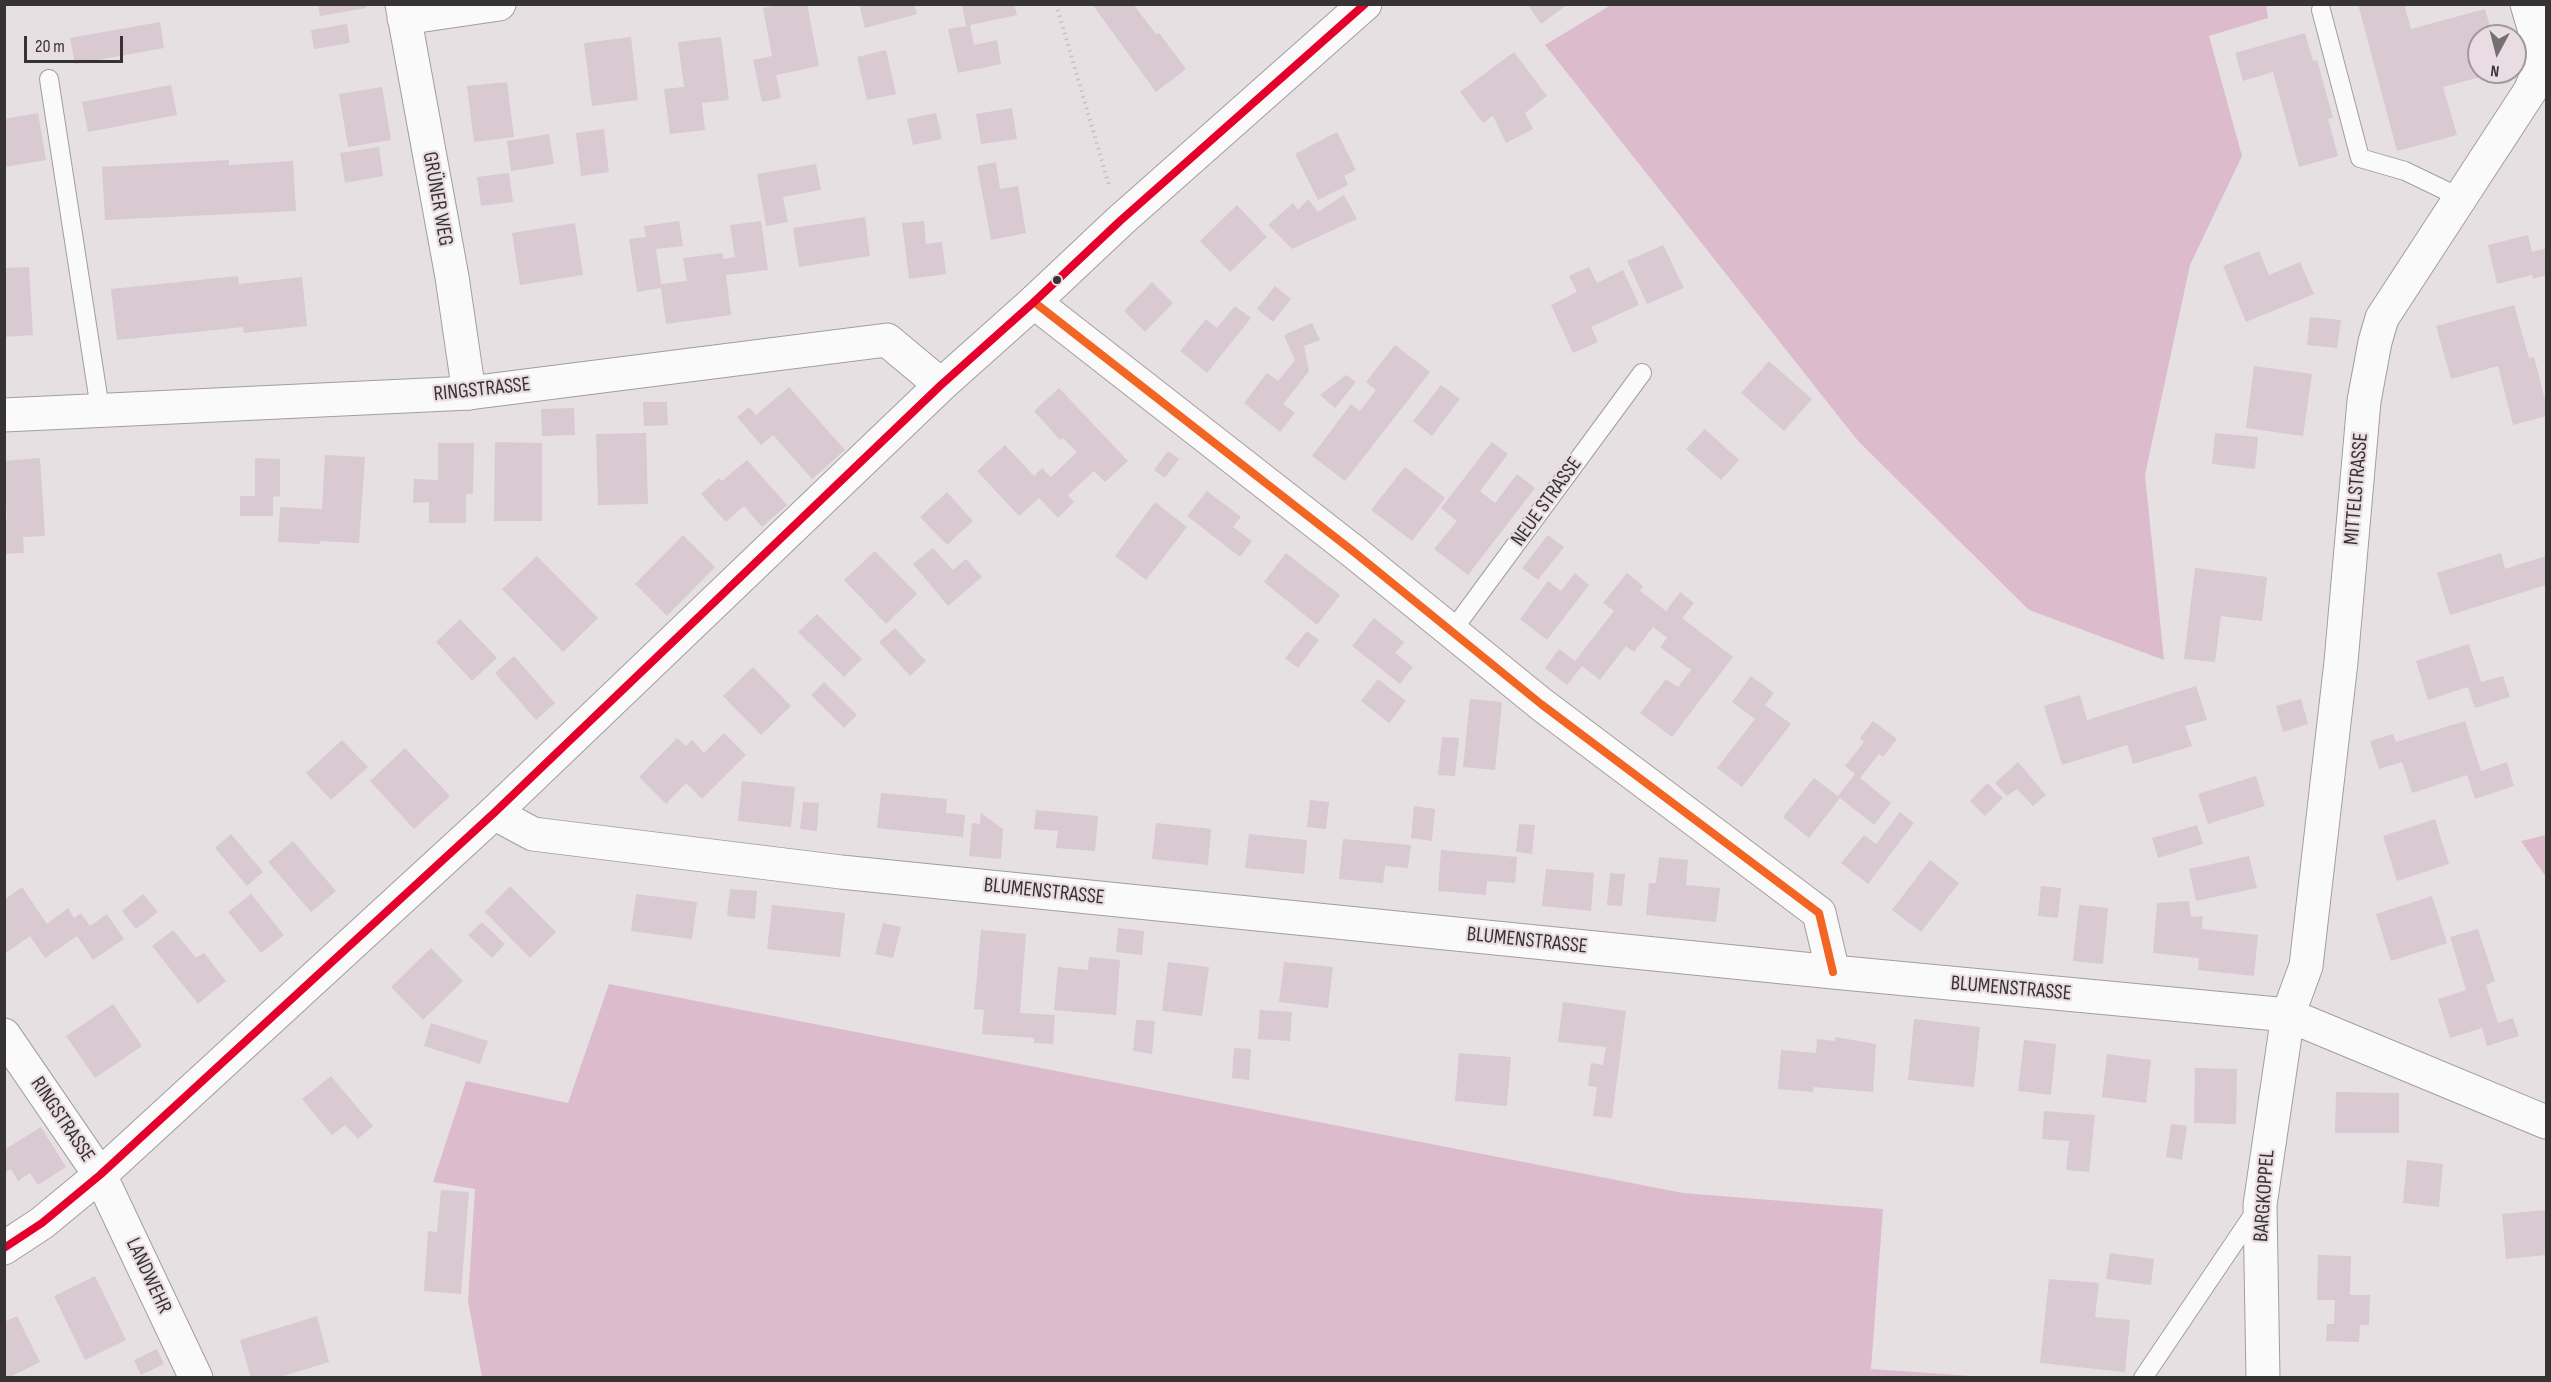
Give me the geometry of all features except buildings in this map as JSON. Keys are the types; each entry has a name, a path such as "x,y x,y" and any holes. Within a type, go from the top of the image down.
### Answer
{"street":[{"path":"403,11 499,4"},
{"path":"4,1248 42,1224 100,1175 494,813 941,385 1120,221 1365,4"},
{"name":"MITTELSTRASSE","path":"2288,1015 2306,966 2340,673 2364,401 2375,342 2382,318 2530,91 2536,77 2538,56 2534,28 2527,4"},
{"name":"GRÜNER WEG","path":"403,11 452,277 469,393"},
{"path":"1034,302 1452,631 1541,704 1819,913 1833,972"},
{"name":"RINGSTRASSE","path":"4,415 469,393 887,340 941,385"},
{"name":"BLUMENSTRASSE","path":"494,813 533,834 841,872 1833,972 2288,1015 2547,1122"},
{"name":"BARGKOPPEL","path":"2263,1377 2260,1205 2288,1015"},
{"name":"RINGSTRASSE","path":"4,1035 100,1175"},
{"name":"LANDWEHR","path":"100,1175 196,1377"}],"lane":[{"path":"2321,10 2360,158 2405,171 2459,197"},
{"path":"49,79 100,409"},
{"name":"NEUE STRASSE","path":"1452,631 1642,373"},
{"path":"2143,1377 2260,1205"}],"path":[{"path":"1056,4 1120,221"}],"shaded area":[{"path":"1611,5 2266,5 2268,18 2209,36 2242,156 2190,265 2145,475 2164,660 2029,610 1858,441 1545,45"},
{"path":"2546,835 2546,877 2521,841"},
{"path":"609,984 1683,1193 1883,1209 1871,1369 1987,1377 482,1377 468,1301 475,1189 433,1182 466,1081 568,1103"}],"transit line":[{"path":"4,1248 42,1223 100,1175 494,813 941,385 1120,221 1365,4"},
{"path":"1034,302 1354,552 1541,704 1819,913 1833,972"}]}
